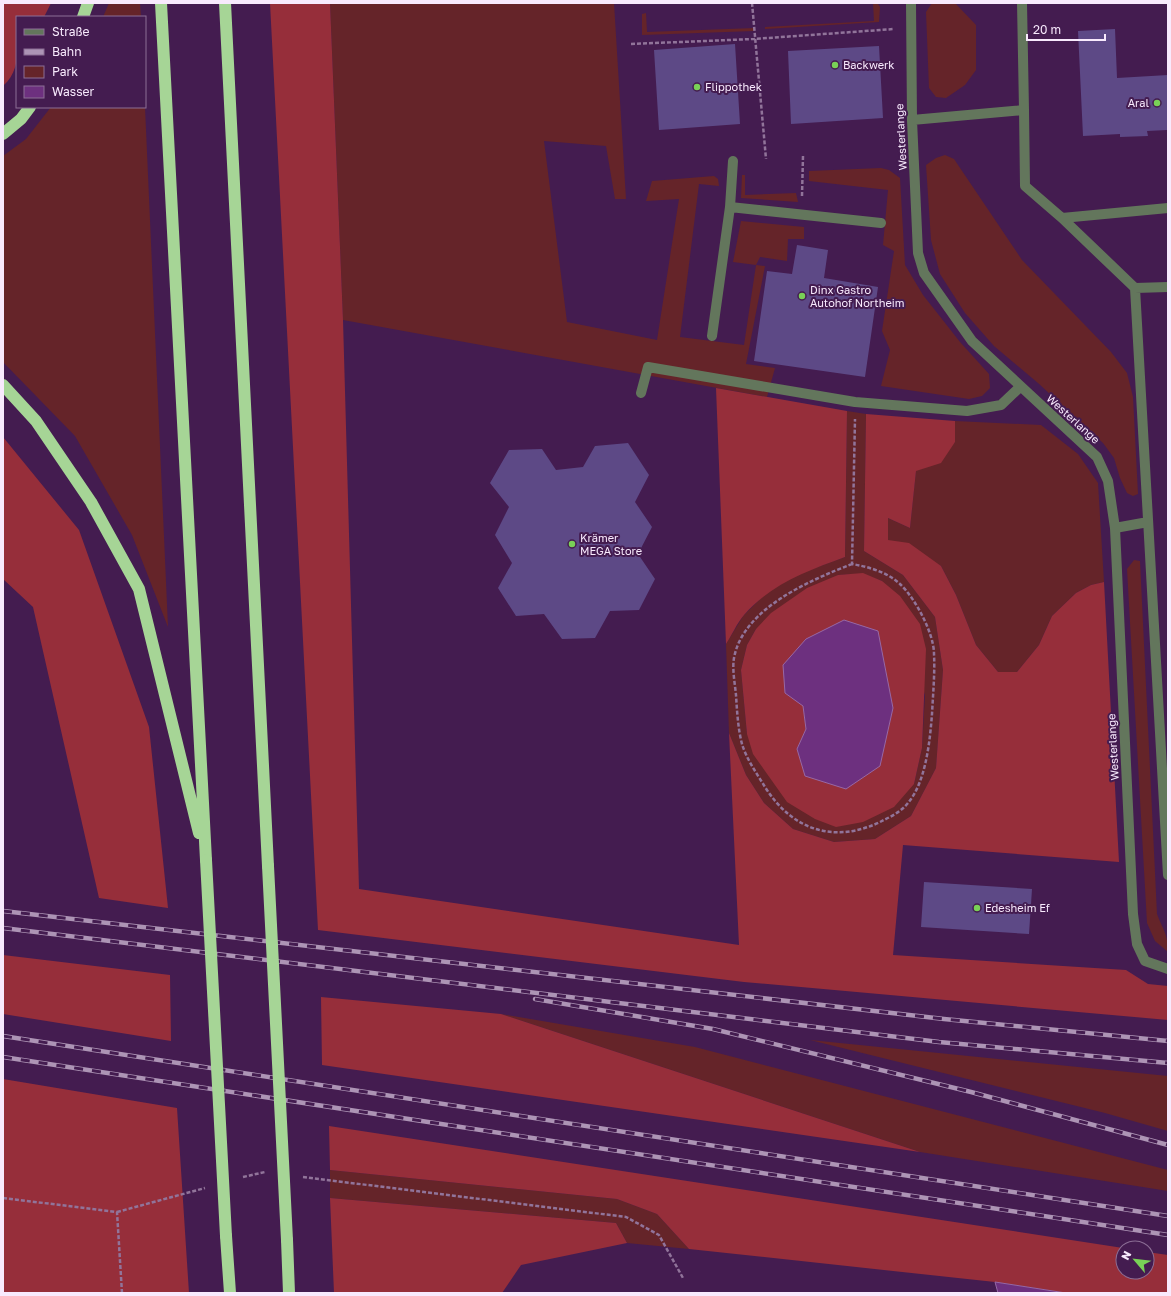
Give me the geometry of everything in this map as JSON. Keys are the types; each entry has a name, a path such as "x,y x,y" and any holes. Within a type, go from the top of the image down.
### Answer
{"highway":[{"path":"83,16 88,3"},
{"path":"161,3 230,1293"},
{"path":"225,3 289,1293"},
{"path":"3,134 21,119 29,108"},
{"path":"3,385 36,421 91,502 139,589 206,860"}],"street":[{"name":"Westerlange","path":"911,3 912,120 918,253 924,273 972,341 1020,387 1074,434 1097,457 1108,481 1115,528 1133,914 1136,944 1145,961 1168,969"},
{"path":"1022,3 1025,186 1062,218 1135,288 1168,875"},
{"path":"912,120 1024,110"},
{"path":"712,336 730,207 733,161"},
{"path":"730,207 881,223"},
{"path":"1062,218 1168,208"},
{"path":"1135,288 1168,287"},
{"path":"641,393 648,367 855,402 967,411 1001,405 1020,387"},
{"path":"1115,528 1148,522"}],"path":[{"path":"752,3 754,39 766,159"},
{"path":"630,44 754,39 911,27"},
{"path":"802,214 803,156"},
{"path":"852,564 855,402"},
{"path":"852,564 874,569 900,584 924,616 934,652 931,731 921,782 908,803 893,816 870,827 843,834 820,832 794,818 774,802 742,744 737,712 734,659 742,635 766,610 791,590 852,564"},
{"path":"240,1178 263,1172 271,1172"},
{"path":"302,1176 626,1217 659,1235 682,1278"},
{"path":"3,1198 117,1212 209,1186"},
{"path":"117,1212 122,1293"}],"green space":[{"path":"109,3 140,3 141,16 103,16"},
{"path":"330,3 614,3 626,199 615,199 606,146 544,141 567,322 657,340 679,199 646,201 652,181 714,176 718,179 719,186 699,184 680,337 744,345 756,265 765,266 746,364 775,368 767,397 343,320"},
{"path":"873,3 878,4 880,7 879,22 765,29 765,27 874,21"},
{"path":"932,3 955,3 976,25 976,70 965,85 946,98 936,97 929,88 926,12"},
{"path":"646,13 647,32 755,28 754,31 642,35 642,14"},
{"path":"50,108 145,108 168,627 132,535 75,436 3,362 3,156 26,139"},
{"path":"945,155 954,159 1022,260 1111,352 1127,373 1133,397 1138,494 1133,496 1127,493 1120,478 1114,458 1103,443 1038,383 994,346 965,313 940,274 931,240 926,165 936,158"},
{"path":"881,168 889,170 900,178 905,265 923,295 960,342 989,374 990,388 982,396 969,399 881,386 890,350 882,331 894,251 883,245 888,190 809,181 809,171"},
{"path":"742,175 745,175 745,195 796,193 798,202 741,198"},
{"path":"741,221 804,227 804,239 788,239 787,261 760,257 756,265 733,262"},
{"path":"847,411 866,414 864,551 903,575 935,617 943,670 936,768 911,816 875,839 834,842 793,829 764,803 746,775 729,733 726,644 743,616 769,590 798,574 845,557","holes":["863,574 882,581 925,695 922,748 914,784 747,734 741,670 747,645 756,629 838,575"]},
{"path":"955,421 1041,425 1078,454 1098,483 1104,582 1091,585 1076,593 1052,616 1039,645 1017,672 998,672 976,645 956,595 941,566 888,541 888,518 910,528 916,470 955,442"},
{"path":"1134,560 1140,561 1157,914 1166,936 1168,952 1155,941 1147,923 1127,569"},
{"path":"501,1014 695,1047 1168,1170 1168,1191 920,1152"},
{"path":"810,1040 1168,1076 1168,1131 1105,1113"},
{"path":"330,1170 617,1199 657,1214 689,1249 627,1243 616,1223 330,1198"}],"shaded area":[{"path":"3,3 51,3 44,16 16,16 16,63 14,71 3,86"},
{"path":"270,3 330,3 343,320 359,889 739,945 729,733 746,775 764,803 793,829 834,842 875,839 911,816 936,768 943,670 935,617 903,575 864,551 866,414 955,421 955,442 941,463 916,471 910,528 888,518 888,540 909,543 941,566 956,595 976,645 998,672 1017,672 1039,645 1052,616 1076,593 1091,585 1104,582 1119,862 903,845 893,955 1126,970 1148,984 1168,986 1168,1020 744,982 318,930"},
{"path":"716,388 847,411 845,557 803,573 766,595 744,615 726,644"},
{"path":"3,437 79,530 149,727 168,908 99,898 33,607 3,579"},
{"path":"863,573 882,581 900,596 920,624 926,649 922,748 914,784 894,807 863,822 836,827 815,819 787,802 753,754 747,734 741,670 747,645 756,629 771,613 807,588 838,575","holes":["803,706 846,789 797,749 806,729"]},
{"path":"3,955 170,975 171,1041 3,1014"},
{"path":"321,997 501,1014 920,1152 322,1065"},
{"path":"3,1079 177,1108 189,1293 3,1293"},
{"path":"329,1126 1115,1247 1115,1280 1155,1280 1155,1253 1168,1255 1168,1293 1066,1293 995,1282 689,1249 657,1214 617,1199 330,1170"},
{"path":"330,1198 616,1223 627,1243 521,1265 502,1293 334,1293"}],"water":[{"path":"844,620 878,631 893,708 880,766 846,789 805,776 797,749 806,729 803,706 785,693 783,665 806,639"},
{"path":"995,1282 1066,1293 998,1293"}],"building":[{"path":"1115,29 1117,78 1168,75 1168,133 1167,130 1147,131 1148,136 1120,137 1120,134 1083,136 1078,31"},
{"name":"Flippothek","path":"735,44 740,124 659,130 654,50"},
{"path":"879,46 883,118 791,124 788,51"},
{"path":"797,245 828,250 824,278 878,287 865,377 754,361 767,271 792,274"},
{"name":"Krämer MEGA Store","path":"628,443 649,475 635,502 652,527 638,554 655,579 639,610 610,611 595,638 562,639 544,614 516,616 498,588 512,563 495,535 509,507 490,483 509,450 542,449 556,470 583,467 595,446"},
{"name":"Edesheim Ef","path":"924,882 1032,889 1029,934 921,927"}],"railway":[{"path":"3,911 944,1019 1168,1041"},
{"path":"3,928 939,1042 1168,1063"},
{"path":"535,999 713,1029 971,1092 1168,1145"},
{"path":"3,1036 1168,1216"},
{"path":"3,1057 1168,1235"}],"place":[{"name":"Backwerk","path":"835,65"},
{"name":"Flippothek","path":"697,87"},
{"name":"Aral","path":"1157,103"},
{"name":"Dinx Gastro Autohof Northeim","path":"802,296"},
{"name":"Krämer MEGA Store","path":"572,544"},
{"name":"Edesheim Ef","path":"977,908"}]}
